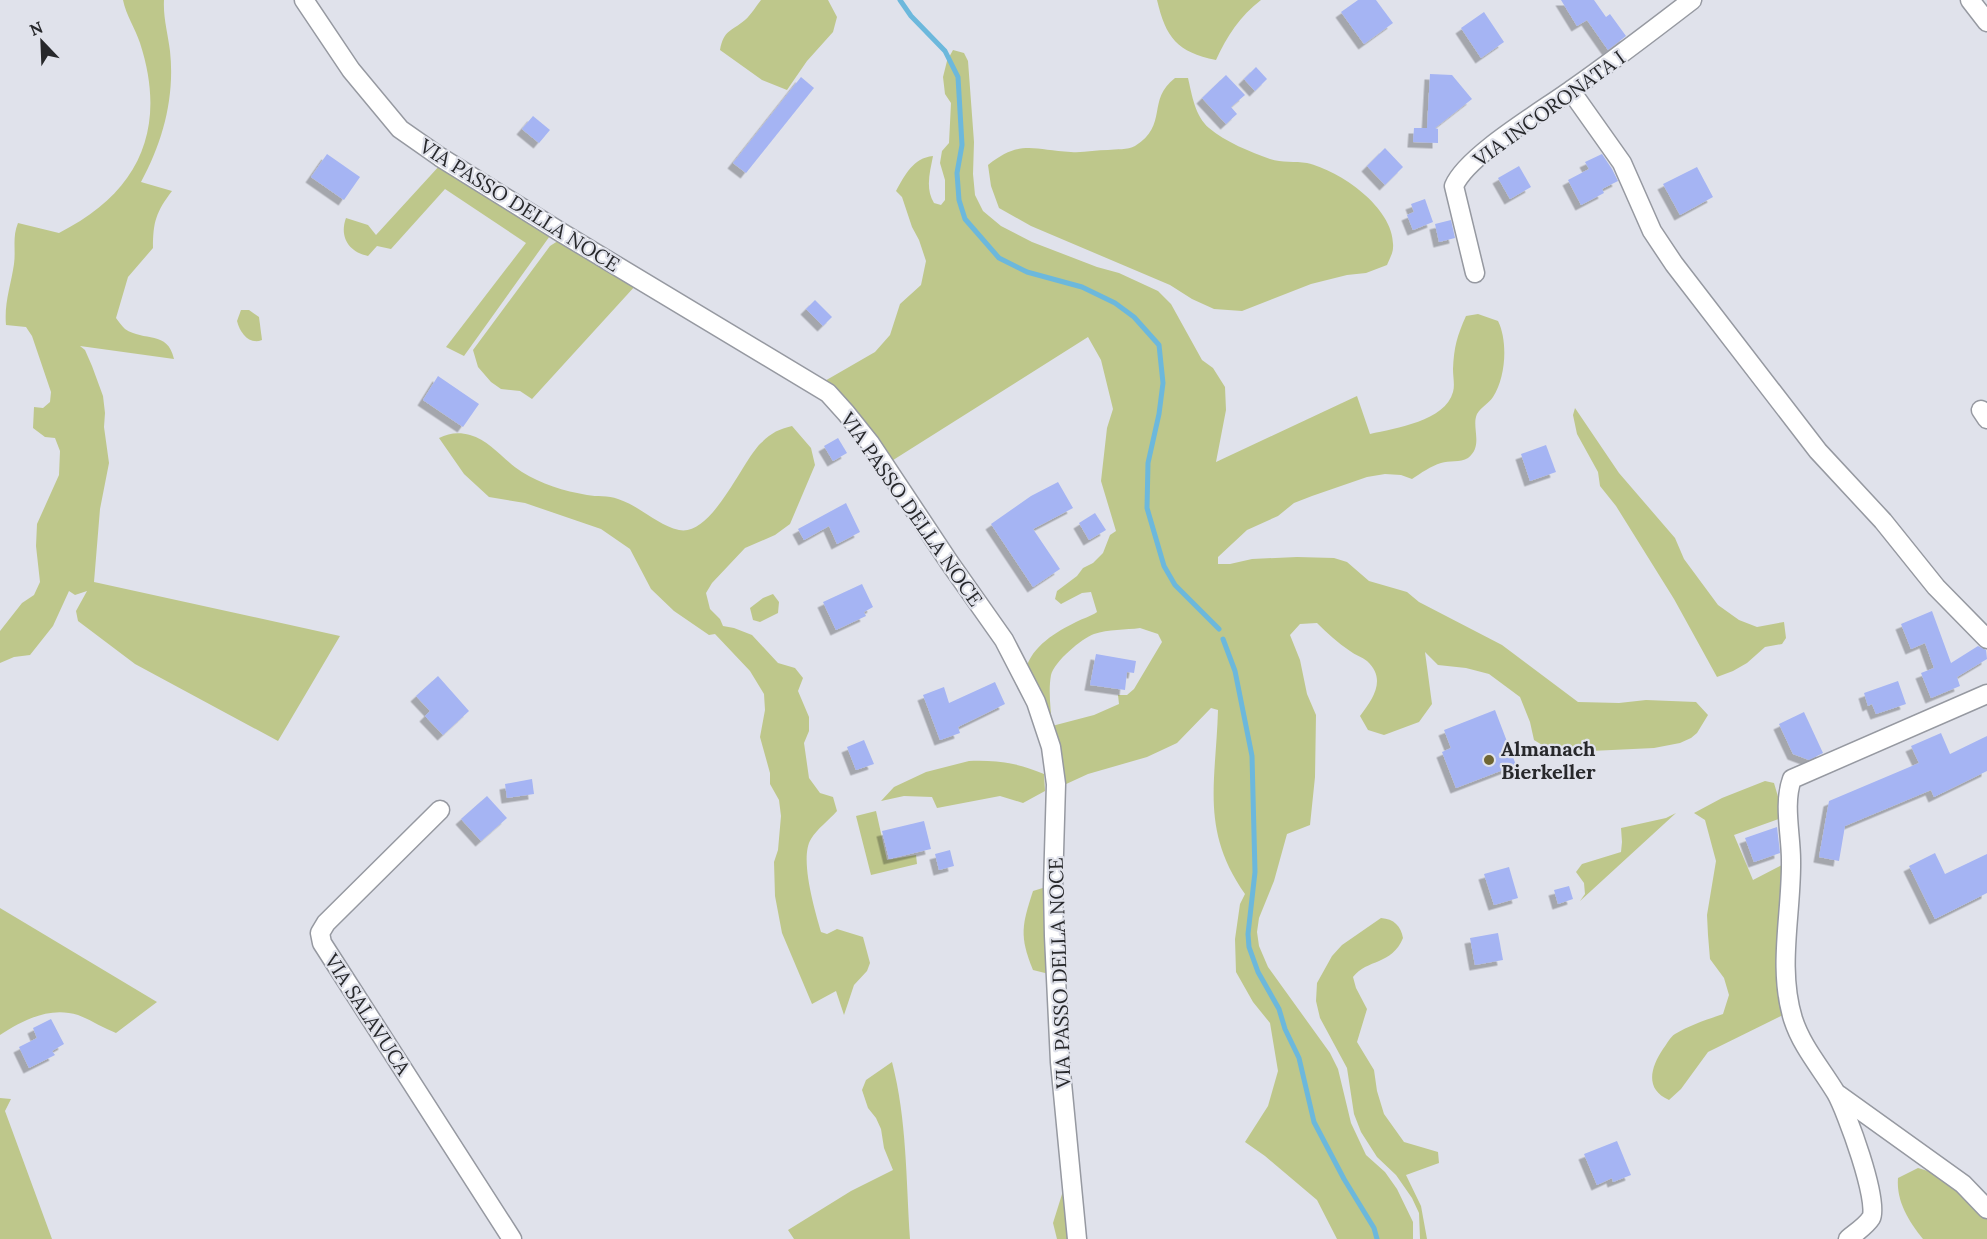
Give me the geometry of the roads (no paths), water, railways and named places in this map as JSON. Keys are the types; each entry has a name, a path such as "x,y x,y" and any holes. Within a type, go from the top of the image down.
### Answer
{"street":[{"name":"VIA PASSO DELLA NOCE","path":"304,0 351,70 400,129 440,157 828,393 870,443 954,571 1004,640 1036,702 1051,747 1056,784 1054,936 1060,1062 1077,1239"},
{"name":"VIA INCORONATA I","path":"1475,273 1454,186 1458,176 1506,135 1641,41 1692,0"},
{"path":"1970,0 1987,21"},
{"path":"1571,91 1622,163 1652,231 1674,264 1818,451 1883,521 1936,587 1987,639"},
{"path":"1848,1239 1872,1216 1874,1207 1854,1134 1836,1093 1804,1046 1792,1018 1786,966 1791,862 1787,792 1792,779 1987,694"},
{"name":"VIA SALAVUCA","path":"440,810 326,923 320,933 322,943 512,1239"},
{"path":"1836,1093 1963,1184 1987,1209"}],"waterway":[{"path":"900,0 911,16 945,51 958,77 962,145 957,173 959,200 965,219 999,258 1027,272 1082,287 1115,303 1134,317 1159,345 1163,383 1148,463 1147,508 1164,566 1175,585 1219,629"},
{"path":"1223,639 1235,671 1252,756 1255,872 1248,934 1249,947 1258,972 1279,1009 1285,1029 1299,1058 1314,1122 1344,1179 1374,1228 1377,1239"}],"place":[{"name":"Almanach Bierkeller","path":"1489,760"}]}
